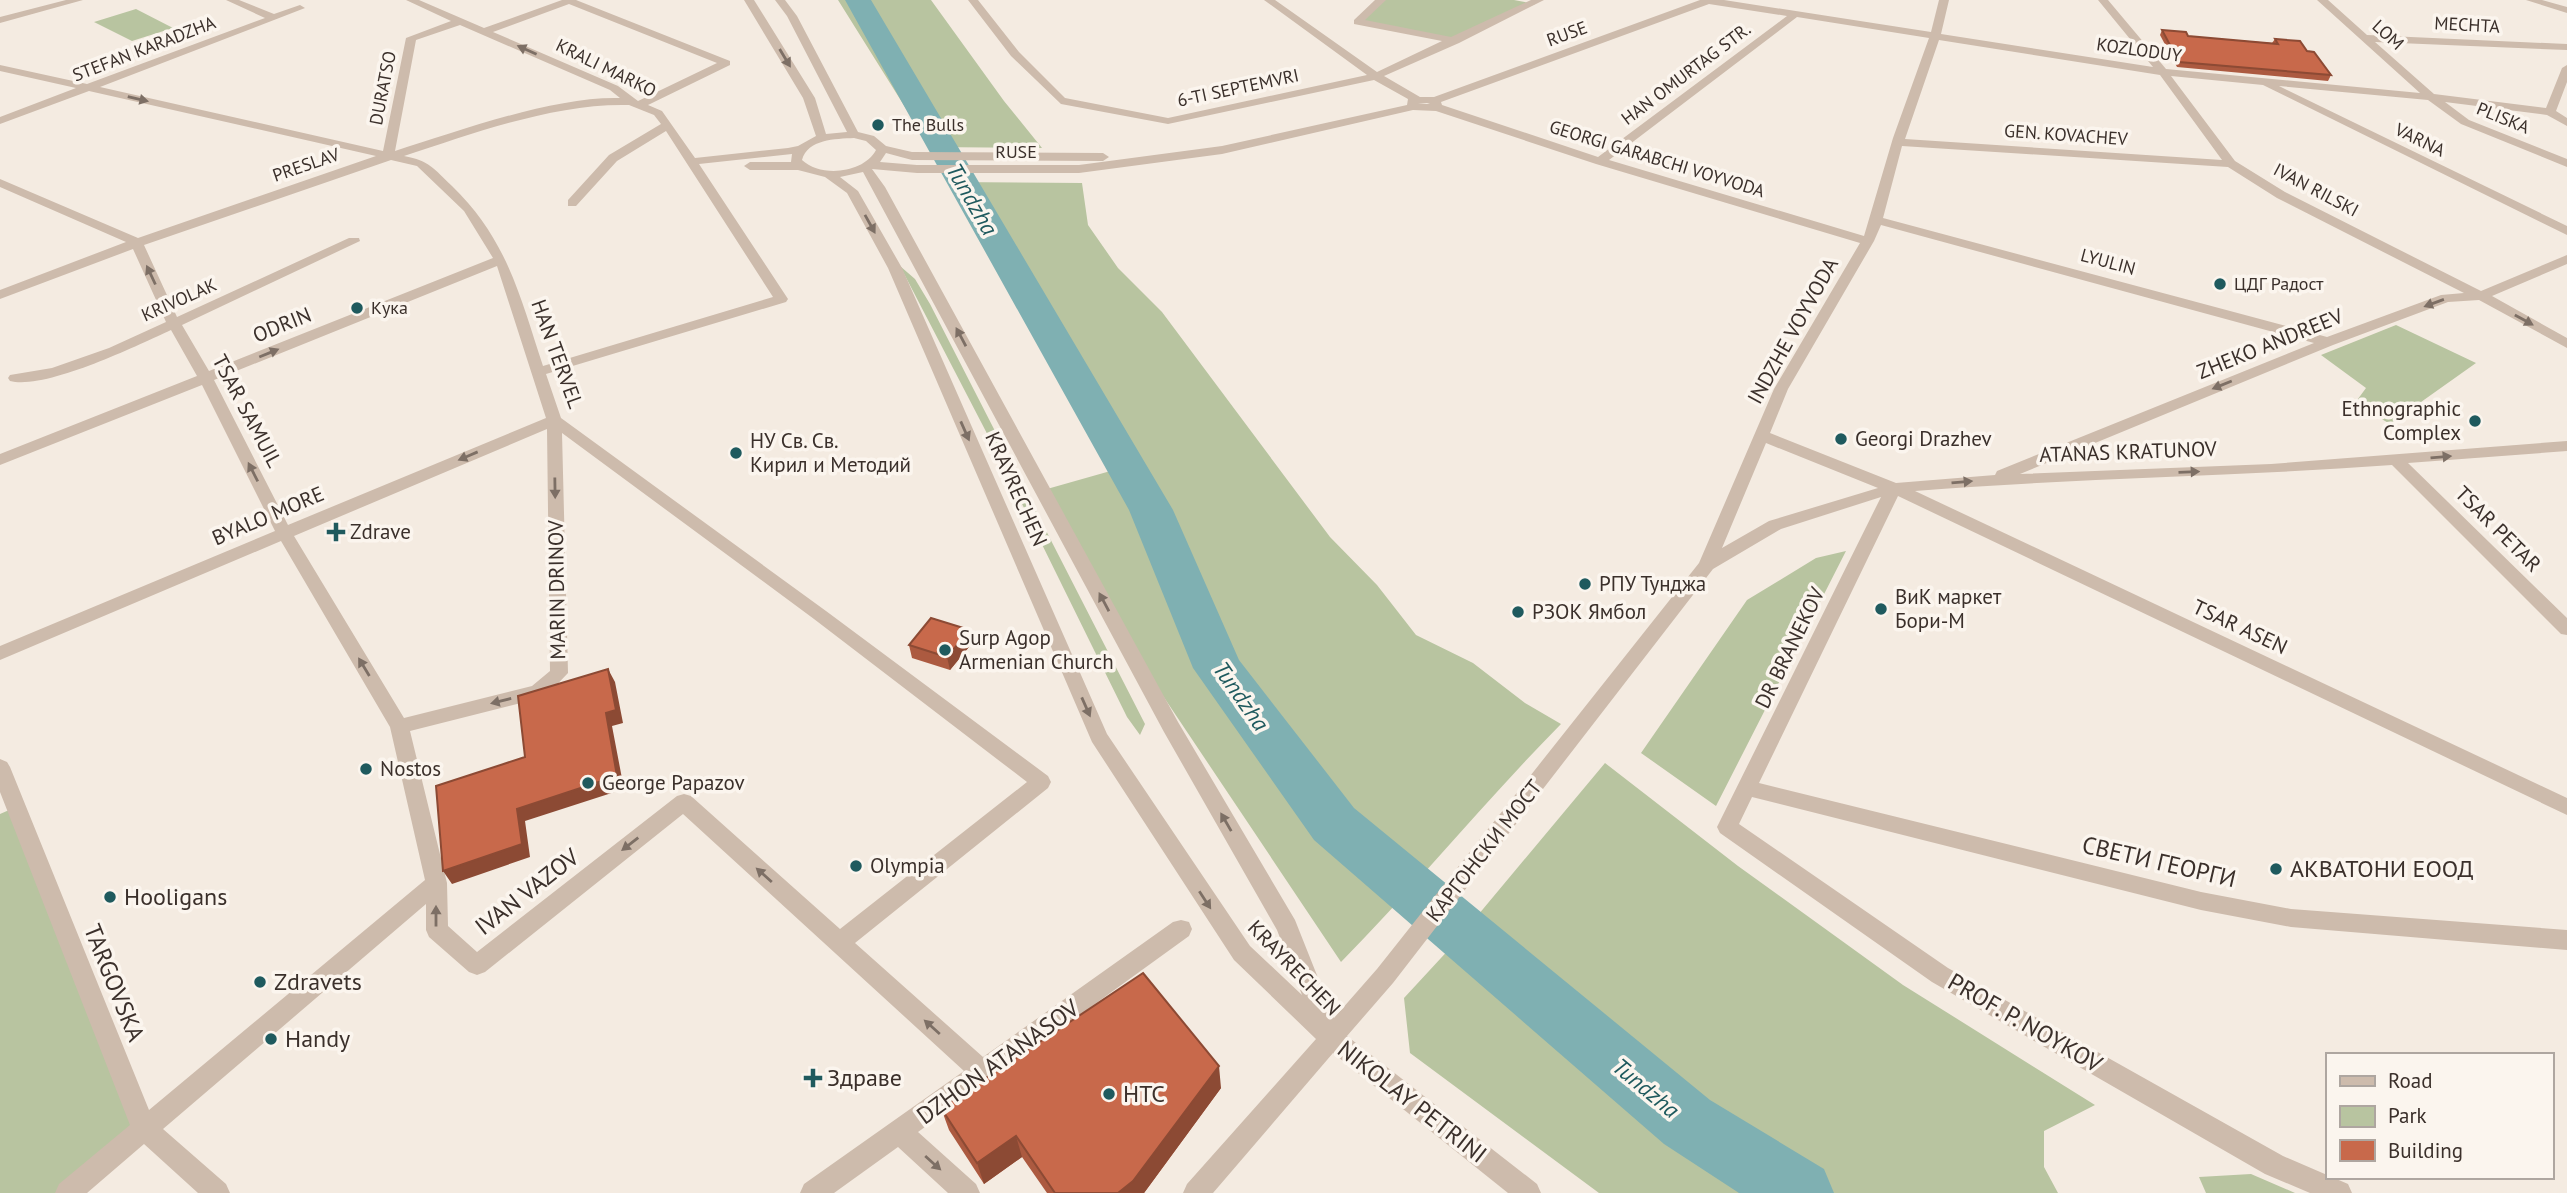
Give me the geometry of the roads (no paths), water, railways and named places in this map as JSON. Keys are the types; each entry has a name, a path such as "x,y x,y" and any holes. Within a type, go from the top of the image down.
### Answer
{"street":[{"path":"0,20 78,0"},
{"path":"231,0 274,18"},
{"name":"KRALI MARKO","path":"411,0 614,88 635,104 658,113 694,163 781,299 538,372"},
{"path":"485,31 569,0 726,63 635,104"},
{"path":"749,0 809,98 822,138"},
{"path":"694,163 711,158 763,155 801,149 822,138 854,135 792,16 780,0"},
{"name":"6-TI SEPTEMVRI","path":"973,0 1015,54 1061,101 1168,121 1376,76 1539,0"},
{"path":"1269,0 1414,103 1435,104"},
{"path":"1381,0 1358,22 1455,41"},
{"name":"RUSE","path":"1435,104 1708,0"},
{"name":"KOZLODUY","path":"1708,0 1934,38 2163,72 2431,97 2550,112 2567,123"},
{"name":"INDZHE VOYVODA","path":"1582,727 1707,565 1781,389 1868,241 1944,0"},
{"name":"IVAN RILSKI","path":"2103,0 2163,72 2231,164 2281,195 2482,296 2567,344"},
{"name":"LOM","path":"2322,0 2431,97"},
{"path":"2531,0 2567,10"},
{"name":"STEFAN KARADZHA","path":"0,121 300,8"},
{"name":"HAN OMURTAG STR.","path":"1600,161 1794,15"},
{"name":"DURATSO","path":"388,155 411,38 461,21"},
{"name":"MECHTA","path":"2365,38 2567,47"},
{"name":"HAN TERVEL","path":"0,68 421,163 469,209 501,260 554,420 820,615 1041,782 839,943"},
{"path":"2550,112 2567,68"},
{"name":"VARNA","path":"2258,80 2567,231"},
{"name":"PLISKA","path":"2431,97 2465,122 2567,163"},
{"name":"PRESLAV","path":"0,295 136,242 388,155 576,103 635,104"},
{"name":"RUSE","path":"828,174 867,166 1169,159 1222,150 1414,103"},
{"name":"GEORGI GARABCHI VOYVODA","path":"1435,104 1600,161 1868,241"},
{"path":"572,203 613,158 668,125"},
{"name":"RUSE","path":"854,135 876,141 882,149 914,165"},
{"path":"678,139 708,149 763,155"},
{"name":"GEN. KOVACHEV","path":"1898,142 2231,164"},
{"path":"799,166 796,155 801,149"},
{"path":"867,166 876,160 882,149"},
{"path":"694,163 799,166 828,174"},
{"path":"883,194 895,179 914,165"},
{"name":"KRAYRECHEN","path":"867,166 1171,727 1287,927 1330,1037"},
{"name":"KRAYRECHEN","path":"828,174 852,191 895,268 1099,737 1242,954 1330,1037"},
{"path":"0,183 136,242"},
{"name":"LYULIN","path":"1877,219 2328,342"},
{"name":"KRIVOLAK","path":"15,378 55,372 114,351 354,241"},
{"name":"TSAR SAMUIL","path":"136,242 173,322 206,378 284,533 399,726"},
{"name":"ZHEKO ANDREEV","path":"1991,480 2328,342 2446,298 2482,296 2567,259"},
{"name":"ODRIN","path":"0,460 501,260"},
{"name":"BYALO MORE","path":"0,653 554,420"},
{"name":"MARIN DRINOV","path":"399,726 538,692 559,673 554,420"},
{"name":"TSAR ASEN","path":"1763,436 1894,488 2567,807"},
{"name":"ATANAS KRATUNOV","path":"1707,565 1775,525 1894,488 1991,480 2271,469 2567,446"},
{"name":"TSAR PETAR","path":"2397,461 2567,629"},
{"name":"DR BRANEKOV","path":"1727,827 1894,488"},
{"name":"IVAN VAZOV","path":"399,726 436,883 437,930 477,965 684,802 839,943"},
{"name":"КАРГОНСКИ МОСТ","path":"1330,1037 1385,976 1582,727"},
{"name":"TARGOVSKA","path":"0,766 144,1128 217,1193"},
{"name":"СВЕТИ ГЕОРГИ","path":"1747,788 2201,901 2291,918 2567,940"},
{"name":"PROF. P. NOYKOV","path":"1727,827 1940,975 2274,1165 2339,1193"},
{"path":"68,1193 436,883"},
{"name":"DZHON ATANASOV","path":"813,1193 1181,929"},
{"path":"839,943 983,1073"},
{"path":"1196,1193 1330,1037"},
{"name":"NIKOLAY PETRINI","path":"1330,1037 1528,1193"},
{"path":"899,1132 967,1193"}],"waterway":[{"name":"Tundzha","path":"858,0 1151,510 1218,668 1334,824 1687,1122 1800,1193"}],"place":[{"name":"The Bulls","path":"878,125"},
{"name":"ЦДГ Радост","path":"2220,284"},
{"name":"Кука","path":"357,308"},
{"name":"Ethnographic Complex","path":"2475,421"},
{"name":"Georgi Drazhev","path":"1841,439"},
{"name":"НУ Св. Св. Кирил и Методий","path":"736,453"},
{"name":"Zdrave","path":"336,532"},
{"name":"РПУ Тунджа","path":"1585,584"},
{"name":"ВиК маркет Бори-М","path":"1881,609"},
{"name":"РЗОК Ямбол","path":"1518,612"},
{"name":"Surp Agop Armenian Church","path":"945,650"},
{"name":"Nostos","path":"366,769"},
{"name":"George Papazov","path":"588,783"},
{"name":"Olympia","path":"856,866"},
{"name":"АКВАТОНИ ЕООД","path":"2276,869"},
{"name":"Hooligans","path":"110,897"},
{"name":"Zdravets","path":"260,982"},
{"name":"Handy","path":"271,1039"},
{"name":"Здраве","path":"813,1078"},
{"name":"НТС","path":"1109,1094"}]}
